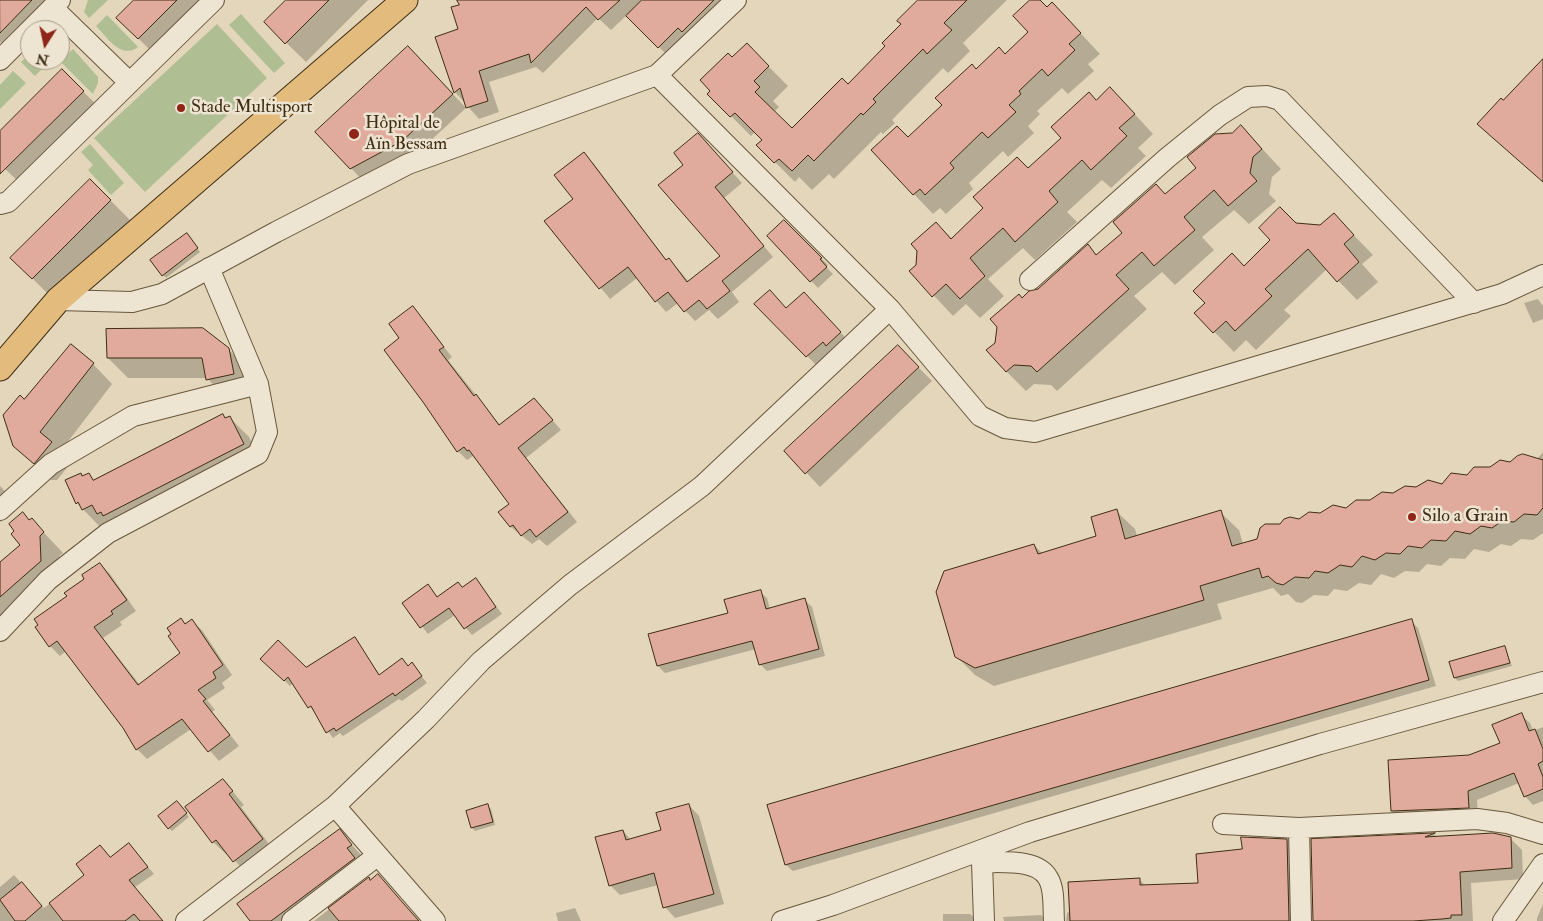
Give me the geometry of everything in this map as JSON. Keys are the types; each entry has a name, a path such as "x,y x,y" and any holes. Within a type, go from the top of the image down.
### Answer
{"main road":[{"path":"0,368 58,300 405,0"}],"street":[{"path":"0,204 8,202 214,0"},
{"path":"58,300 132,302 162,294 408,164 657,75 736,0"},
{"path":"40,20 57,4 130,82"},
{"path":"0,60 20,40"},
{"path":"657,75 890,309 980,416 1005,428 1035,432 1474,303 1502,294 1543,275"},
{"path":"1030,280 1167,158 1220,116 1248,97 1267,96 1280,100 1474,303"},
{"path":"0,631 55,574 108,533 258,454 267,432 258,384 210,268"},
{"path":"192,919 335,806 426,719 481,662 570,584 702,486 890,309"},
{"path":"0,510 51,464 133,416 258,384"},
{"path":"782,921 981,856 1030,832 1320,744 1466,705 1543,682"},
{"path":"335,806 435,921"},
{"path":"1223,824 1299,828 1478,819 1507,822 1543,834"},
{"path":"1299,828 1300,921"},
{"path":"292,921 377,856"},
{"path":"981,856 984,921"},
{"path":"981,856 1038,868 1048,878 1052,891 1054,921"},
{"path":"1503,921 1543,864"}],"green space":[{"path":"88,0 108,0 89,18 84,12"},
{"path":"241,14 285,63 274,73 229,25"},
{"path":"107,15 138,47 126,51 115,46 110,41 96,26"},
{"name":"Stade Multisport","path":"217,24 267,78 145,192 94,138"},
{"path":"73,49 98,77 98,83 93,94 69,70 70,52"},
{"path":"29,70 41,70 35,76"},
{"path":"13,71 26,83 0,109 0,85"},
{"path":"90,144 124,183 111,195 88,170 93,165 81,152"}],"building":[{"path":"0,0 32,0 0,33"},
{"path":"134,0 177,0 138,39 116,18"},
{"path":"286,0 329,0 285,44 264,22"},
{"path":"457,0 620,0 598,20 586,7 531,63 529,54 479,71 488,101 466,108 460,88 454,93 435,37 458,29 451,7 459,5"},
{"path":"642,0 714,0 682,32 678,28 658,48 626,16"},
{"path":"918,0 967,0 944,23 952,30 927,54 923,49 873,99 876,102 863,115 861,113 814,161 808,155 792,171 779,159 774,163 756,145 762,140 735,113 730,117 707,94 710,91 700,80 728,53 732,57 747,43 769,66 754,81 760,87 755,92 792,128 842,78 848,84 885,46 882,43 901,24 897,21"},
{"path":"1030,0 1040,0 1047,7 1052,2 1081,33 1069,44 1075,50 1048,76 1042,69 1019,91 1021,94 1009,105 1016,112 988,138 982,132 950,163 954,168 925,195 920,189 913,195 871,150 897,126 908,137 942,105 935,98 972,64 976,69 999,47 1005,54 1028,32 1013,16"},
{"path":"408,46 453,94 402,141 350,169 315,132"},
{"path":"1543,59 1543,182 1477,124 1501,98 1503,100"},
{"path":"61,70 84,91 0,174 0,131"},
{"path":"1110,87 1135,114 1119,128 1127,136 1091,170 1082,160 1049,191 1058,202 1015,242 1003,228 970,258 985,276 960,299 946,284 932,297 909,271 916,265 917,251 911,244 936,222 951,239 983,208 973,197 1017,157 1028,168 1061,138 1051,127 1089,92 1096,100"},
{"path":"1241,125 1262,149 1253,157 1250,173 1257,181 1228,206 1214,190 1184,217 1195,230 1154,266 1142,252 1116,275 1129,289 1037,372 1031,366 1014,365 1006,372 986,350 995,343 997,327 990,319 1019,294 1022,298 1029,291 1038,289 1088,244 1096,255 1122,233 1113,222 1156,184 1165,194 1196,168 1187,157 1215,134 1232,133"},
{"path":"698,133 733,172 715,187 764,246 722,281 730,291 707,309 699,300 684,312 668,292 655,302 628,267 599,289 544,221 573,199 554,175 584,152 666,260 669,258 687,282 720,256 658,185 683,165 674,153"},
{"path":"90,179 111,200 32,279 10,258"},
{"path":"1280,207 1296,223 1320,225 1334,213 1354,235 1344,244 1359,262 1337,282 1308,249 1265,289 1272,296 1235,331 1226,321 1213,333 1194,313 1205,303 1193,291 1232,253 1244,266 1270,240 1259,228"},
{"path":"784,220 822,258 820,259 827,267 810,282 767,236"},
{"path":"187,233 198,248 162,276 150,260"},
{"path":"770,290 786,308 804,292 841,332 826,346 823,342 806,357 754,304"},
{"path":"413,306 444,347 439,350 499,425 534,398 553,420 518,448 568,512 536,537 530,529 521,536 513,525 510,527 498,512 509,504 469,450 467,451 464,447 457,452 384,350 399,338 389,324"},
{"path":"203,328 229,348 234,374 206,380 202,358 107,358 106,329"},
{"path":"71,344 94,363 40,432 52,442 34,464 13,446 3,415 20,395 24,399"},
{"path":"898,345 919,367 805,474 784,451"},
{"path":"223,414 225,418 230,416 244,444 103,516 101,512 97,514 92,505 82,510 78,502 76,504 65,480 81,473 82,476 89,473 93,480"},
{"path":"1523,454 1543,460 1543,508 1537,515 1524,514 1514,522 1502,521 1492,528 1481,526 1470,534 1455,531 1446,541 1431,540 1422,548 1408,546 1400,554 1386,553 1375,560 1362,556 1352,567 1340,565 1328,573 1315,571 1309,578 1295,577 1283,585 1276,583 1268,576 1262,578 1259,568 1200,586 1204,600 975,668 955,657 936,592 944,571 1034,544 1038,554 1096,536 1091,517 1117,509 1125,539 1221,510 1232,546 1257,539 1260,528 1265,524 1280,524 1284,519 1290,517 1299,519 1309,512 1320,513 1333,505 1346,508 1356,500 1370,500 1382,492 1393,493 1405,486 1416,487 1428,480 1442,484 1451,473 1467,475 1474,467 1490,467 1500,460 1510,462"},
{"path":"23,512 29,520 32,518 44,532 40,536 41,561 0,597 0,562 20,545 11,534 14,531 9,524"},
{"path":"100,563 127,600 111,611 113,614 94,627 138,685 180,653 168,636 171,634 167,628 181,618 185,624 192,619 223,665 213,672 216,678 198,690 206,699 203,701 230,735 208,752 182,719 136,750 123,728 57,641 49,647 35,627 38,625 34,619 67,596 64,593 84,579 82,575"},
{"path":"476,578 496,607 464,629 449,608 420,628 402,603 428,584 437,597 458,582 462,587"},
{"path":"761,590 766,609 805,598 819,649 759,665 752,641 657,666 648,634 728,613 724,600"},
{"path":"1412,619 1429,680 785,865 767,805"},
{"path":"355,637 379,675 402,658 408,666 412,662 422,676 395,696 393,693 336,731 334,728 326,733 311,706 308,708 288,677 284,681 260,659 278,640 306,667"},
{"path":"1505,646 1510,663 1454,678 1449,662"},
{"path":"1522,713 1529,731 1535,729 1543,749 1543,761 1538,764 1543,777 1543,789 1524,797 1514,773 1468,791 1469,808 1391,811 1388,760 1469,755 1500,743 1492,725"},
{"path":"223,779 233,791 229,794 263,839 233,862 216,840 212,843 185,807"},
{"path":"177,801 187,813 168,829 158,816"},
{"path":"488,804 493,822 471,828 466,811"},
{"path":"689,804 714,894 663,908 654,873 609,886 595,837 623,830 626,840 661,830 656,813"},
{"path":"340,829 352,845 347,848 355,858 271,921 250,921 237,904"},
{"path":"1435,833 1425,837 1493,833 1511,837 1512,868 1460,872 1462,915 1451,915 1451,918 1413,921 1313,921 1311,839"},
{"path":"1241,837 1287,839 1289,921 1070,921 1068,882 1140,878 1140,885 1198,883 1196,854 1242,849"},
{"path":"129,843 148,867 129,880 163,921 140,921 134,914 125,921 63,921 49,903 84,875 76,864 100,845 110,857"},
{"path":"378,874 419,921 339,921 328,908 369,877 370,880"},
{"path":"22,882 42,906 25,921 15,921 0,900"}],"place":[{"name":"Stade Multisport","path":"181,108"},
{"name":"Hôpital de Aïn Bessam","path":"354,134"},
{"name":"Silo a Grain","path":"1412,517"}]}
